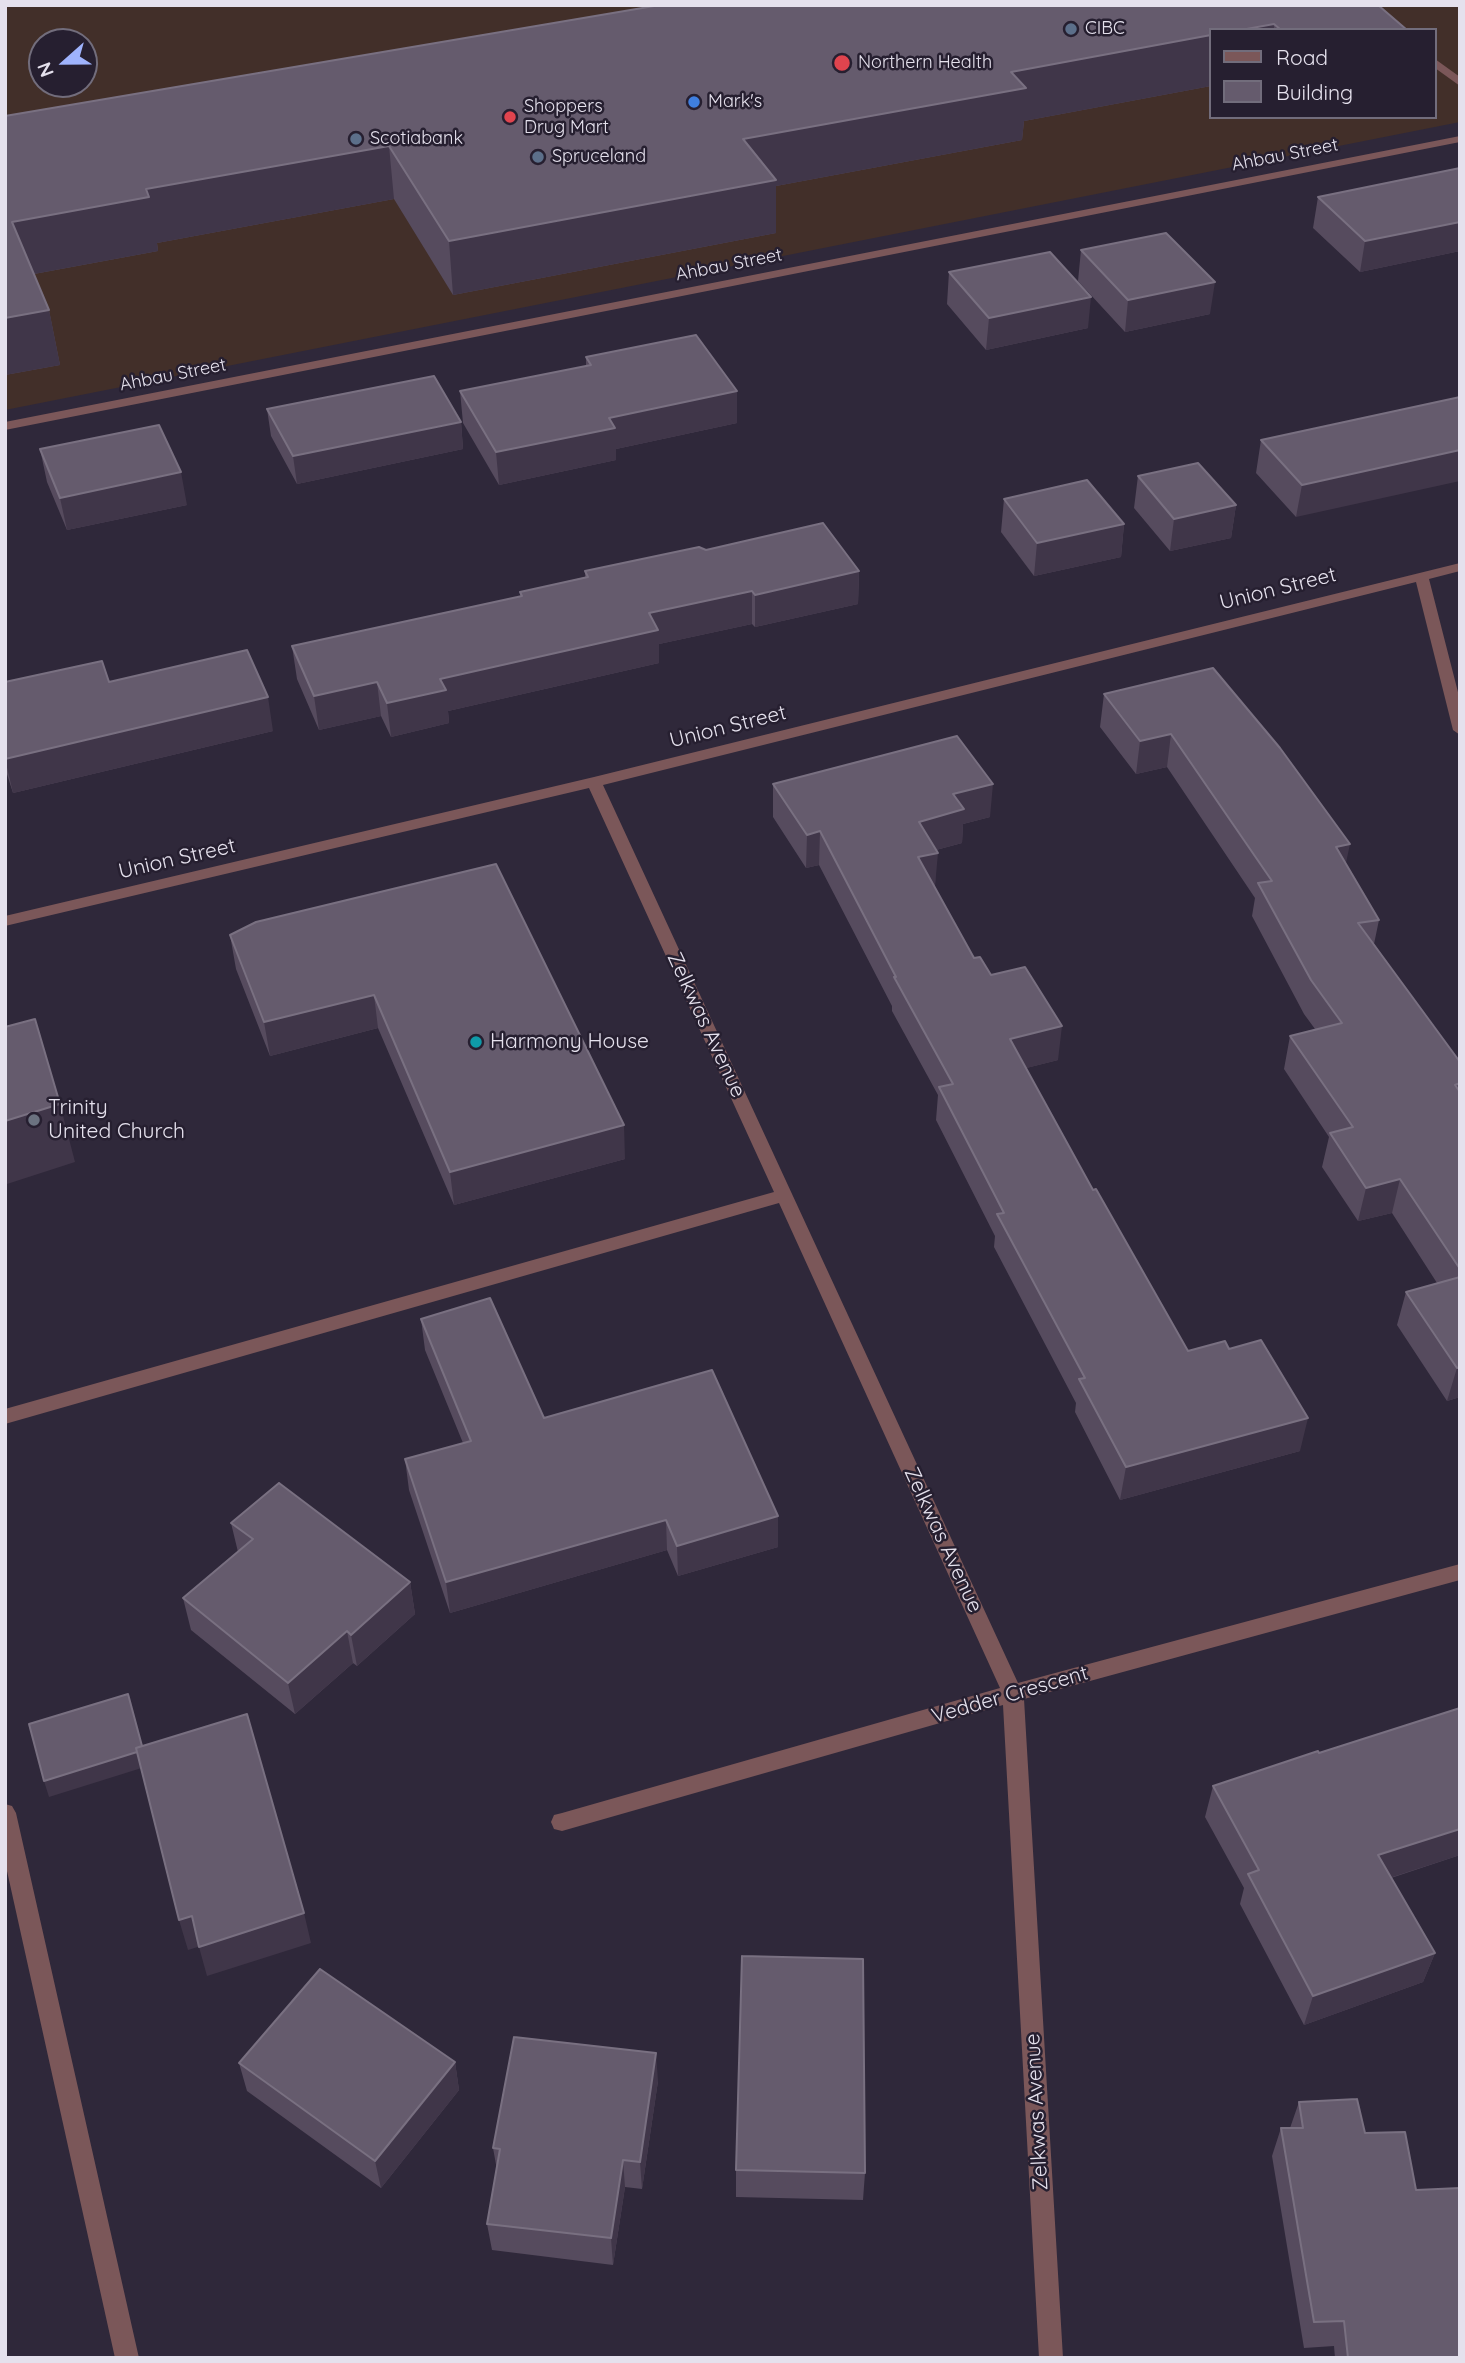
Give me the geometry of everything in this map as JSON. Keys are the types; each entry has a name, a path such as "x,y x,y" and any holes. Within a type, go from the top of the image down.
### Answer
{"street":[{"path":"1437,64 1460,83"},
{"name":"Ahbau Street","path":"5,426 1460,139"},
{"name":"Union Street","path":"5,921 594,782 1460,567"},
{"path":"1421,575 1460,730"},
{"name":"Zelkwas Avenue","path":"594,782 1013,1693 1051,2358"},
{"path":"5,1417 785,1195"},
{"name":"Vedder Crescent","path":"562,1822 1013,1693 1460,1572"},
{"path":"5,1813 127,2358"}],"shaded area":[{"name":"Spruceland","path":"5,5 1460,5 1460,122 5,410"}],"building":[{"path":"660,5 1378,5 1405,28 1279,28 1274,24 1252,28 1210,28 1210,35 1011,72 1026,88 743,139 776,180 449,241 389,146 146,189 149,197 12,222 49,310 5,318 5,116"},
{"path":"1460,168 1460,222 1365,241 1318,197"},
{"path":"1166,233 1215,282 1128,300 1081,250"},
{"path":"1050,252 1091,297 989,318 949,272"},
{"path":"696,335 737,391 609,418 615,428 496,452 460,391 591,365 586,357"},
{"path":"434,376 461,422 293,456 267,409"},
{"path":"1460,397 1460,450 1302,485 1261,440"},
{"path":"159,425 181,472 60,498 40,449"},
{"path":"1198,463 1236,505 1174,519 1138,476"},
{"path":"1087,480 1124,524 1037,543 1004,499"},
{"path":"823,523 859,571 755,595 752,591 649,613 658,630 440,679 446,690 387,703 377,682 314,696 292,646 522,596 520,592 588,577 585,571 699,547 706,550"},
{"path":"247,650 268,697 5,759 5,682 102,661 109,682"},
{"path":"1213,668 1280,748 1350,844 1336,847 1379,920 1358,923 1460,1062 1460,1083 1455,1085 1460,1092 1460,1269 1400,1179 1366,1188 1330,1133 1353,1127 1290,1036 1342,1023 1311,980 1258,883 1272,881 1171,734 1140,741 1104,694"},
{"path":"957,736 993,784 953,794 964,809 919,822 938,853 918,857 974,958 980,957 991,975 1025,967 1062,1026 1010,1039 1093,1190 1096,1189 1188,1351 1225,1341 1229,1349 1261,1340 1308,1418 1126,1467 1079,1379 1085,1378 997,1214 1004,1213 939,1087 953,1084 894,977 820,831 807,835 773,784"},
{"name":"Harmony House","path":"496,864 624,1125 450,1172 374,995 264,1022 230,935 256,922"},
{"path":"35,1019 60,1104 5,1121 5,1027"},
{"path":"1460,1277 1460,1367 1457,1368 1406,1292"},
{"path":"490,1298 544,1418 712,1370 778,1516 677,1546 666,1520 446,1582 405,1459 471,1441 421,1319"},
{"path":"279,1483 410,1582 351,1635 347,1631 288,1683 183,1598 253,1539 231,1523"},
{"path":"128,1694 142,1746 136,1748 137,1752 44,1781 29,1724"},
{"path":"1460,1708 1460,1829 1378,1855 1435,1953 1313,1996 1248,1874 1259,1870 1213,1786"},
{"path":"247,1714 304,1913 199,1947 192,1916 179,1920 136,1748"},
{"path":"742,1956 863,1959 865,2173 736,2170"},
{"path":"320,1969 455,2062 375,2161 239,2063"},
{"path":"514,2037 656,2053 640,2162 623,2160 611,2238 487,2224 500,2149 493,2148"},
{"path":"1357,2099 1365,2133 1405,2132 1416,2190 1460,2188 1460,2358 1348,2358 1344,2321 1314,2322 1281,2128 1303,2128 1299,2102"}],"place":[{"name":"CIBC","path":"1071,29"},
{"name":"Northern Health","path":"842,63"},
{"name":"Mark's","path":"694,102"},
{"name":"Shoppers Drug Mart","path":"510,117"},
{"name":"Scotiabank","path":"356,139"},
{"name":"Spruceland","path":"538,157"},
{"name":"Harmony House","path":"476,1042"},
{"name":"Trinity United Church","path":"34,1120"}]}
